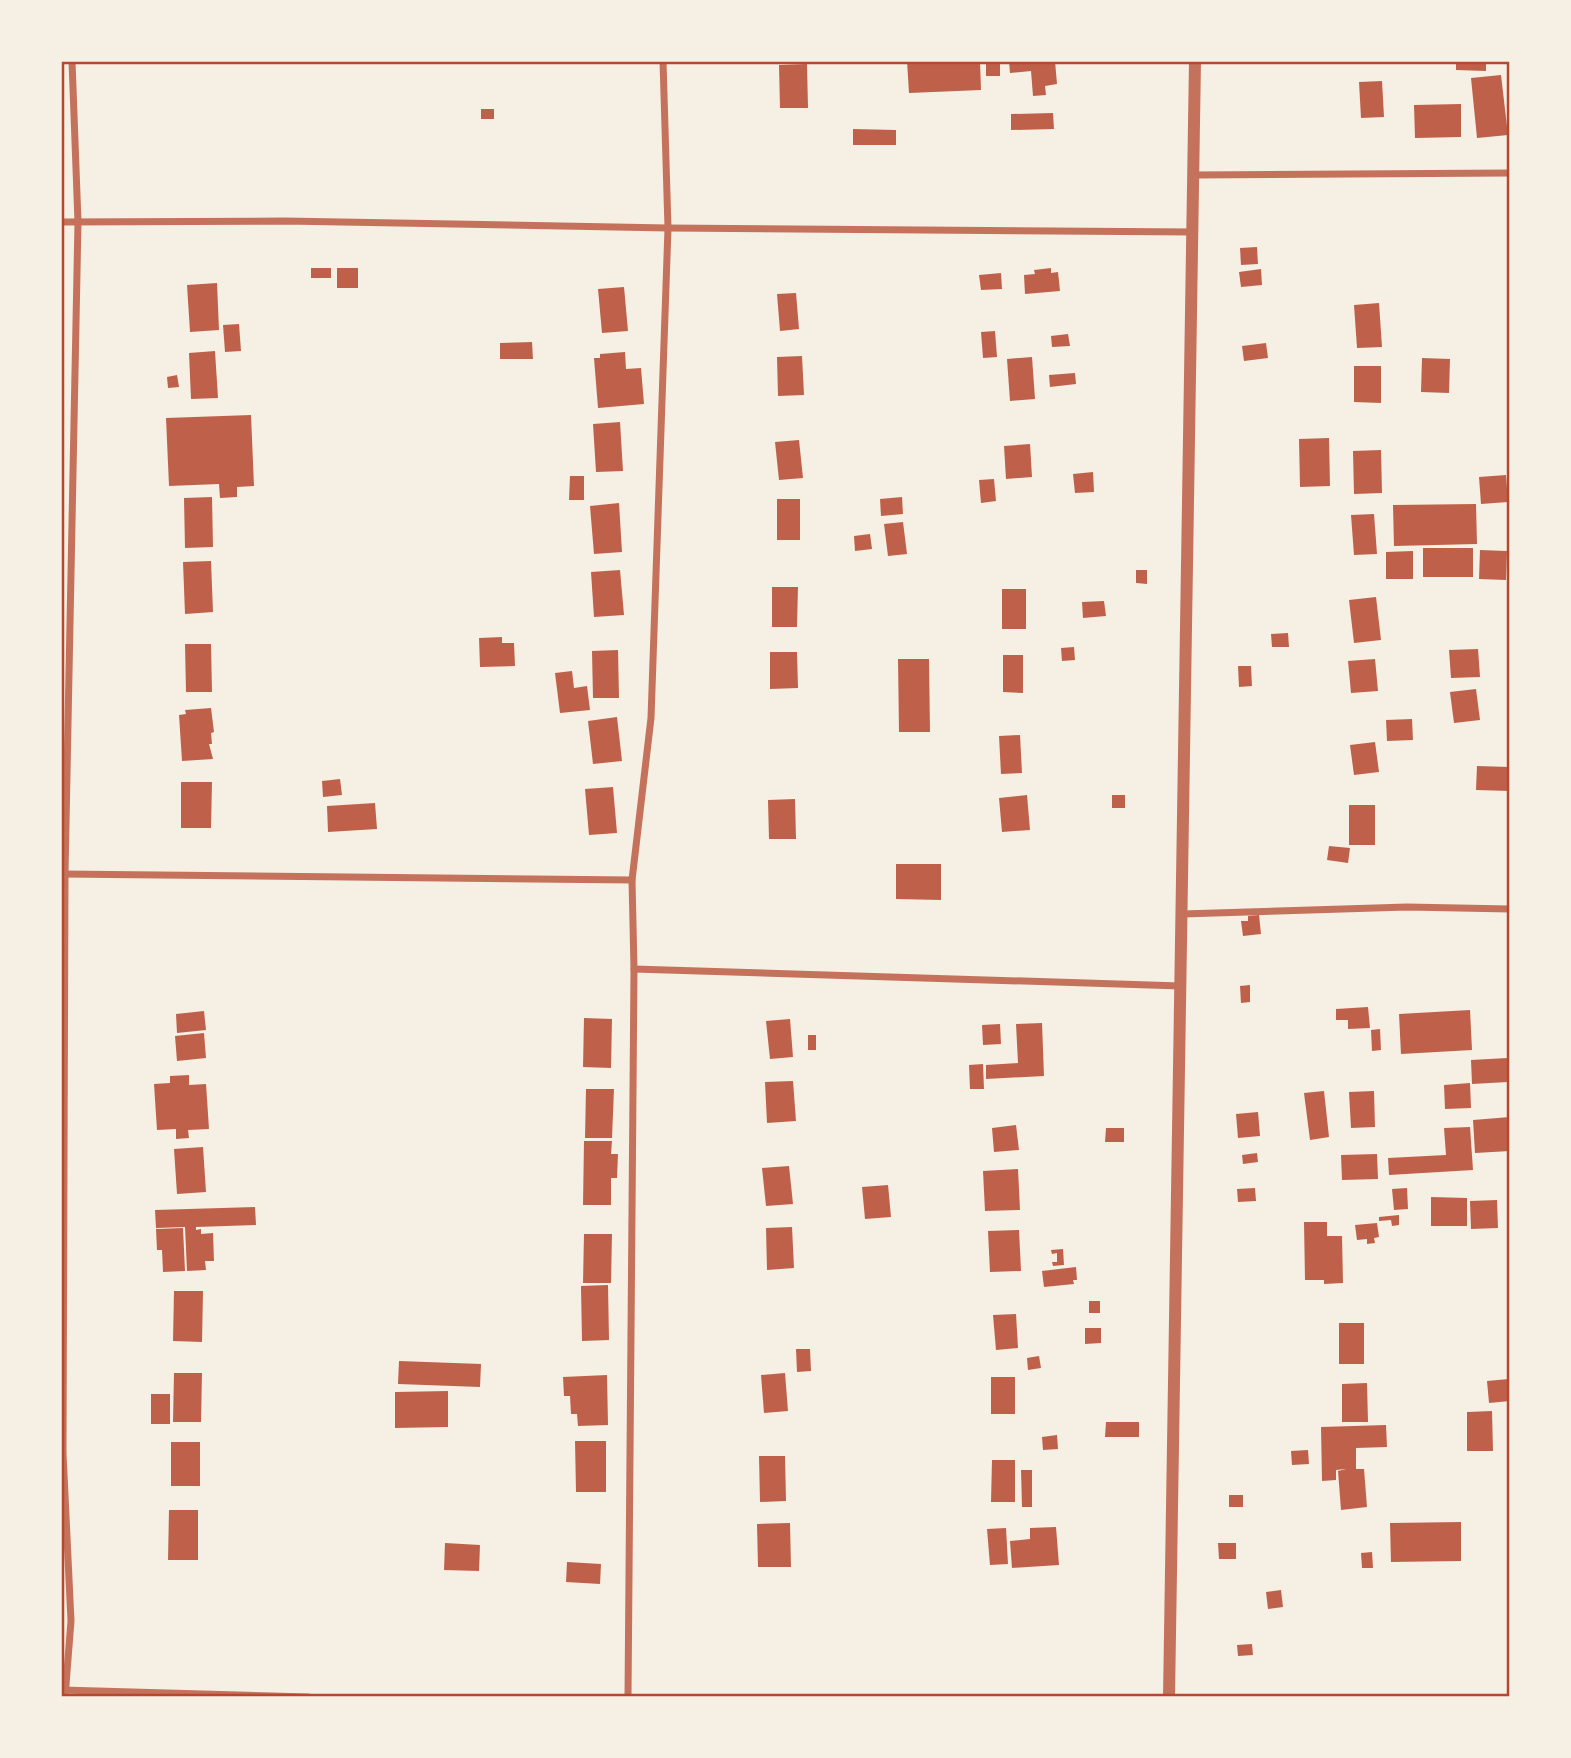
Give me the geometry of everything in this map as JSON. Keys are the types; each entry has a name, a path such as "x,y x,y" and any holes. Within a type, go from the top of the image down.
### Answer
{"street":[{"path":"72,61 78,222 63,874 63,1453 71,1621 64,1692 308,1697"},
{"path":"628,1697 634,969 632,880 651,718 668,228 663,61"},
{"path":"1169,1697 1195,61"},
{"path":"1194,176 1510,173"},
{"path":"61,222 285,221 1193,233"},
{"path":"63,874 632,880"},
{"path":"1182,914 1407,907 1510,909"},
{"path":"634,969 1181,985"}],"building":[{"path":"907,61 980,61 981,90 909,93"},
{"path":"986,61 1000,61 1000,76 986,76"},
{"path":"1009,61 1055,61 1057,84 1045,86 1046,95 1033,96 1031,71 1010,73"},
{"path":"1456,61 1486,61 1486,71 1456,70"},
{"path":"807,64 808,108 780,108 779,65"},
{"path":"1501,75 1508,135 1477,138 1471,78"},
{"path":"1382,81 1384,117 1361,118 1359,82"},
{"path":"1461,104 1461,137 1415,138 1414,105"},
{"path":"481,109 494,109 494,119 481,119"},
{"path":"1053,113 1054,129 1011,130 1011,114"},
{"path":"853,129 896,130 896,145 853,145"},
{"path":"1257,247 1258,264 1241,265 1240,248"},
{"path":"311,268 331,268 331,278 311,278"},
{"path":"337,268 358,268 358,288 337,288"},
{"path":"1051,268 1051,273 1058,272 1060,291 1025,294 1024,275 1035,274 1034,270"},
{"path":"1261,269 1262,285 1241,287 1239,272"},
{"path":"1001,273 1002,289 981,290 979,275"},
{"path":"217,283 219,330 190,332 187,285"},
{"path":"624,287 628,331 602,333 598,289"},
{"path":"796,293 799,329 780,331 777,294"},
{"path":"1379,303 1382,347 1357,348 1354,305"},
{"path":"239,324 241,351 225,352 223,325"},
{"path":"995,331 997,357 983,358 981,332"},
{"path":"1068,334 1070,346 1052,347 1051,336"},
{"path":"532,342 533,359 500,359 500,343"},
{"path":"1266,343 1268,358 1244,361 1242,346"},
{"path":"215,351 218,398 191,399 189,353"},
{"path":"625,352 626,369 641,368 644,404 598,408 594,358 600,358 600,354"},
{"path":"802,356 804,395 778,396 777,357"},
{"path":"1032,357 1035,399 1010,401 1007,359"},
{"path":"1422,358 1450,359 1449,393 1421,392"},
{"path":"1354,366 1381,366 1381,403 1354,402"},
{"path":"1075,373 1076,384 1050,387 1049,375"},
{"path":"177,375 179,387 168,388 167,377"},
{"path":"251,415 254,486 237,487 237,497 220,498 219,484 169,486 166,418"},
{"path":"620,422 623,471 596,472 593,424"},
{"path":"1329,438 1330,486 1300,487 1299,439"},
{"path":"799,440 803,478 779,480 775,442"},
{"path":"1030,444 1032,477 1006,479 1004,446"},
{"path":"1381,450 1382,493 1354,494 1353,451"},
{"path":"1093,472 1094,492 1075,493 1073,474"},
{"path":"1506,475 1508,502 1481,504 1479,477"},
{"path":"570,476 584,476 584,500 569,500"},
{"path":"994,479 996,501 981,503 979,480"},
{"path":"212,497 213,547 185,548 184,498"},
{"path":"902,497 903,514 881,516 880,499"},
{"path":"777,499 800,499 800,540 777,540"},
{"path":"619,503 622,552 594,554 590,506"},
{"path":"1476,504 1477,544 1394,546 1393,505"},
{"path":"1374,514 1377,554 1354,555 1351,515"},
{"path":"903,522 907,554 888,556 884,524"},
{"path":"870,534 872,549 855,551 854,536"},
{"path":"1423,548 1473,548 1473,577 1423,577"},
{"path":"1480,550 1507,551 1506,580 1479,579"},
{"path":"1413,551 1413,579 1386,579 1386,552"},
{"path":"211,561 213,612 185,614 183,562"},
{"path":"620,570 624,615 594,617 591,572"},
{"path":"1136,570 1147,570 1147,584 1136,583"},
{"path":"772,587 798,587 797,627 772,627"},
{"path":"1002,589 1026,589 1026,629 1002,629"},
{"path":"1376,597 1381,640 1354,643 1349,600"},
{"path":"1104,601 1106,616 1083,618 1082,602"},
{"path":"1288,633 1289,647 1272,647 1271,634"},
{"path":"502,637 502,643 514,643 515,666 480,667 479,638"},
{"path":"185,644 211,644 212,692 186,692"},
{"path":"1074,647 1075,660 1062,661 1061,648"},
{"path":"1478,649 1480,677 1451,678 1449,650"},
{"path":"618,650 619,698 593,698 592,651"},
{"path":"770,652 797,652 798,688 770,689"},
{"path":"1003,655 1023,655 1023,693 1003,692"},
{"path":"898,659 929,659 930,732 899,732"},
{"path":"1375,659 1378,691 1351,693 1348,661"},
{"path":"1238,666 1251,666 1252,686 1239,687"},
{"path":"572,671 574,688 587,686 590,710 560,713 555,673"},
{"path":"1476,689 1480,720 1454,723 1450,692"},
{"path":"211,708 214,732 211,733 212,744 209,744 213,759 182,761 179,715 186,714 185,710"},
{"path":"617,717 622,761 593,764 588,721"},
{"path":"1412,719 1413,740 1387,741 1386,720"},
{"path":"1020,735 1022,773 1001,774 999,736"},
{"path":"1375,742 1379,772 1354,775 1350,745"},
{"path":"1477,766 1510,767 1510,791 1476,790"},
{"path":"340,779 342,795 323,797 322,781"},
{"path":"181,782 212,782 211,828 181,828"},
{"path":"613,787 617,833 589,835 585,789"},
{"path":"1027,795 1030,830 1002,832 999,798"},
{"path":"1112,795 1125,795 1125,808 1112,808"},
{"path":"795,799 796,839 769,839 768,800"},
{"path":"375,803 377,829 328,832 327,806"},
{"path":"1349,805 1375,805 1375,845 1349,845"},
{"path":"1329,846 1350,848 1348,863 1327,860"},
{"path":"896,864 941,864 941,900 896,899"},
{"path":"1259,915 1261,934 1243,936 1241,921 1248,921 1248,916"},
{"path":"1250,985 1250,1002 1241,1003 1240,986"},
{"path":"1368,1007 1370,1028 1348,1029 1348,1020 1336,1020 1336,1009"},
{"path":"1470,1010 1472,1050 1401,1054 1399,1014"},
{"path":"204,1011 206,1030 177,1033 176,1014"},
{"path":"584,1018 612,1019 611,1068 583,1067"},
{"path":"790,1019 793,1057 770,1059 766,1021"},
{"path":"1042,1023 1044,1076 986,1079 986,1065 1018,1063 1016,1024"},
{"path":"1000,1024 1001,1044 983,1045 982,1025"},
{"path":"1380,1029 1381,1050 1372,1051 1371,1030"},
{"path":"204,1033 206,1058 177,1061 175,1036"},
{"path":"808,1035 816,1035 816,1050 808,1050"},
{"path":"1507,1058 1508,1082 1472,1084 1471,1060"},
{"path":"983,1064 984,1089 970,1089 969,1065"},
{"path":"189,1075 189,1085 206,1084 209,1129 188,1130 189,1138 176,1139 176,1129 157,1130 154,1084 170,1083 170,1076"},
{"path":"793,1081 796,1121 767,1123 765,1082"},
{"path":"1470,1083 1471,1108 1445,1109 1444,1085"},
{"path":"586,1089 614,1089 612,1138 585,1138"},
{"path":"1324,1091 1329,1137 1310,1140 1304,1093"},
{"path":"1374,1091 1375,1127 1351,1128 1349,1092"},
{"path":"1258,1112 1260,1136 1238,1138 1236,1114"},
{"path":"1510,1117 1510,1151 1475,1153 1473,1120"},
{"path":"1016,1125 1019,1150 994,1152 992,1128"},
{"path":"1470,1127 1473,1170 1389,1175 1388,1158 1446,1155 1444,1128"},
{"path":"1106,1128 1124,1128 1124,1142 1105,1142"},
{"path":"584,1141 612,1141 611,1154 618,1154 617,1178 611,1178 611,1205 583,1205"},
{"path":"203,1147 206,1192 177,1194 174,1149"},
{"path":"1257,1153 1258,1162 1243,1164 1242,1155"},
{"path":"1377,1154 1378,1179 1342,1180 1341,1155"},
{"path":"789,1166 793,1204 766,1206 762,1168"},
{"path":"1018,1169 1020,1210 985,1211 983,1171"},
{"path":"888,1185 891,1217 865,1219 862,1187"},
{"path":"1255,1188 1256,1201 1238,1202 1237,1189"},
{"path":"1407,1188 1408,1209 1394,1210 1392,1189"},
{"path":"1431,1197 1467,1198 1467,1226 1431,1226"},
{"path":"1497,1200 1498,1228 1471,1229 1470,1201"},
{"path":"255,1207 256,1225 196,1227 196,1230 201,1229 201,1234 213,1233 214,1261 205,1261 206,1270 187,1271 185,1227 156,1228 155,1210"},
{"path":"1399,1215 1399,1225 1392,1226 1391,1220 1379,1221 1379,1217"},
{"path":"1304,1222 1327,1222 1327,1236 1342,1236 1343,1283 1324,1284 1324,1280 1305,1280"},
{"path":"1377,1223 1379,1237 1374,1238 1375,1243 1367,1244 1367,1239 1357,1240 1355,1225"},
{"path":"792,1227 794,1268 767,1270 766,1228"},
{"path":"183,1228 185,1271 163,1272 162,1250 157,1250 156,1229"},
{"path":"1019,1230 1021,1271 990,1272 988,1231"},
{"path":"584,1234 612,1234 611,1283 583,1283"},
{"path":"1063,1249 1064,1265 1053,1266 1052,1262 1057,1262 1057,1253 1052,1254 1051,1250"},
{"path":"1076,1267 1077,1280 1073,1280 1074,1284 1044,1287 1042,1271"},
{"path":"608,1285 609,1340 582,1341 581,1286"},
{"path":"174,1291 203,1291 202,1342 173,1341"},
{"path":"1089,1301 1100,1301 1100,1313 1089,1313"},
{"path":"1016,1314 1018,1348 996,1350 993,1315"},
{"path":"1339,1323 1364,1323 1364,1364 1339,1364"},
{"path":"1085,1328 1101,1328 1101,1343 1085,1344"},
{"path":"796,1349 810,1349 811,1371 797,1372"},
{"path":"1039,1356 1041,1368 1028,1370 1027,1358"},
{"path":"399,1361 481,1364 480,1387 398,1384"},
{"path":"174,1373 202,1373 201,1422 173,1422"},
{"path":"785,1373 788,1411 764,1413 761,1375"},
{"path":"607,1375 608,1425 578,1426 577,1414 571,1414 570,1396 564,1396 563,1377"},
{"path":"991,1377 1015,1377 1015,1414 991,1414"},
{"path":"1509,1379 1510,1401 1489,1403 1487,1381"},
{"path":"1367,1383 1368,1422 1342,1422 1342,1384"},
{"path":"448,1391 448,1427 395,1428 395,1392"},
{"path":"151,1394 170,1394 170,1424 151,1424"},
{"path":"1492,1411 1493,1451 1467,1451 1467,1412"},
{"path":"1106,1422 1139,1422 1139,1437 1105,1437"},
{"path":"1386,1425 1387,1447 1356,1448 1356,1469 1364,1469 1367,1507 1341,1510 1338,1471 1346,1469 1336,1470 1336,1480 1322,1481 1321,1427"},
{"path":"1057,1435 1058,1449 1043,1450 1042,1437"},
{"path":"575,1441 606,1441 606,1492 576,1492"},
{"path":"171,1442 200,1442 200,1486 171,1486"},
{"path":"1308,1450 1309,1464 1292,1465 1291,1451"},
{"path":"759,1456 785,1456 786,1501 760,1502"},
{"path":"992,1460 1015,1460 1015,1502 991,1502"},
{"path":"1021,1470 1032,1470 1032,1507 1022,1507"},
{"path":"1229,1495 1243,1495 1243,1507 1229,1507"},
{"path":"169,1510 198,1510 198,1560 168,1560"},
{"path":"1461,1522 1461,1561 1391,1562 1390,1523"},
{"path":"790,1523 791,1567 758,1567 757,1524"},
{"path":"1056,1527 1059,1565 1012,1568 1010,1541 1030,1539 1030,1528"},
{"path":"1006,1528 1008,1564 990,1565 987,1529"},
{"path":"445,1543 480,1545 479,1571 444,1570"},
{"path":"1218,1543 1236,1543 1236,1559 1219,1559"},
{"path":"1372,1552 1373,1568 1362,1568 1361,1553"},
{"path":"567,1562 601,1564 600,1584 566,1582"},
{"path":"1281,1590 1283,1607 1268,1609 1266,1592"},
{"path":"1252,1644 1253,1655 1238,1656 1237,1645"}]}
